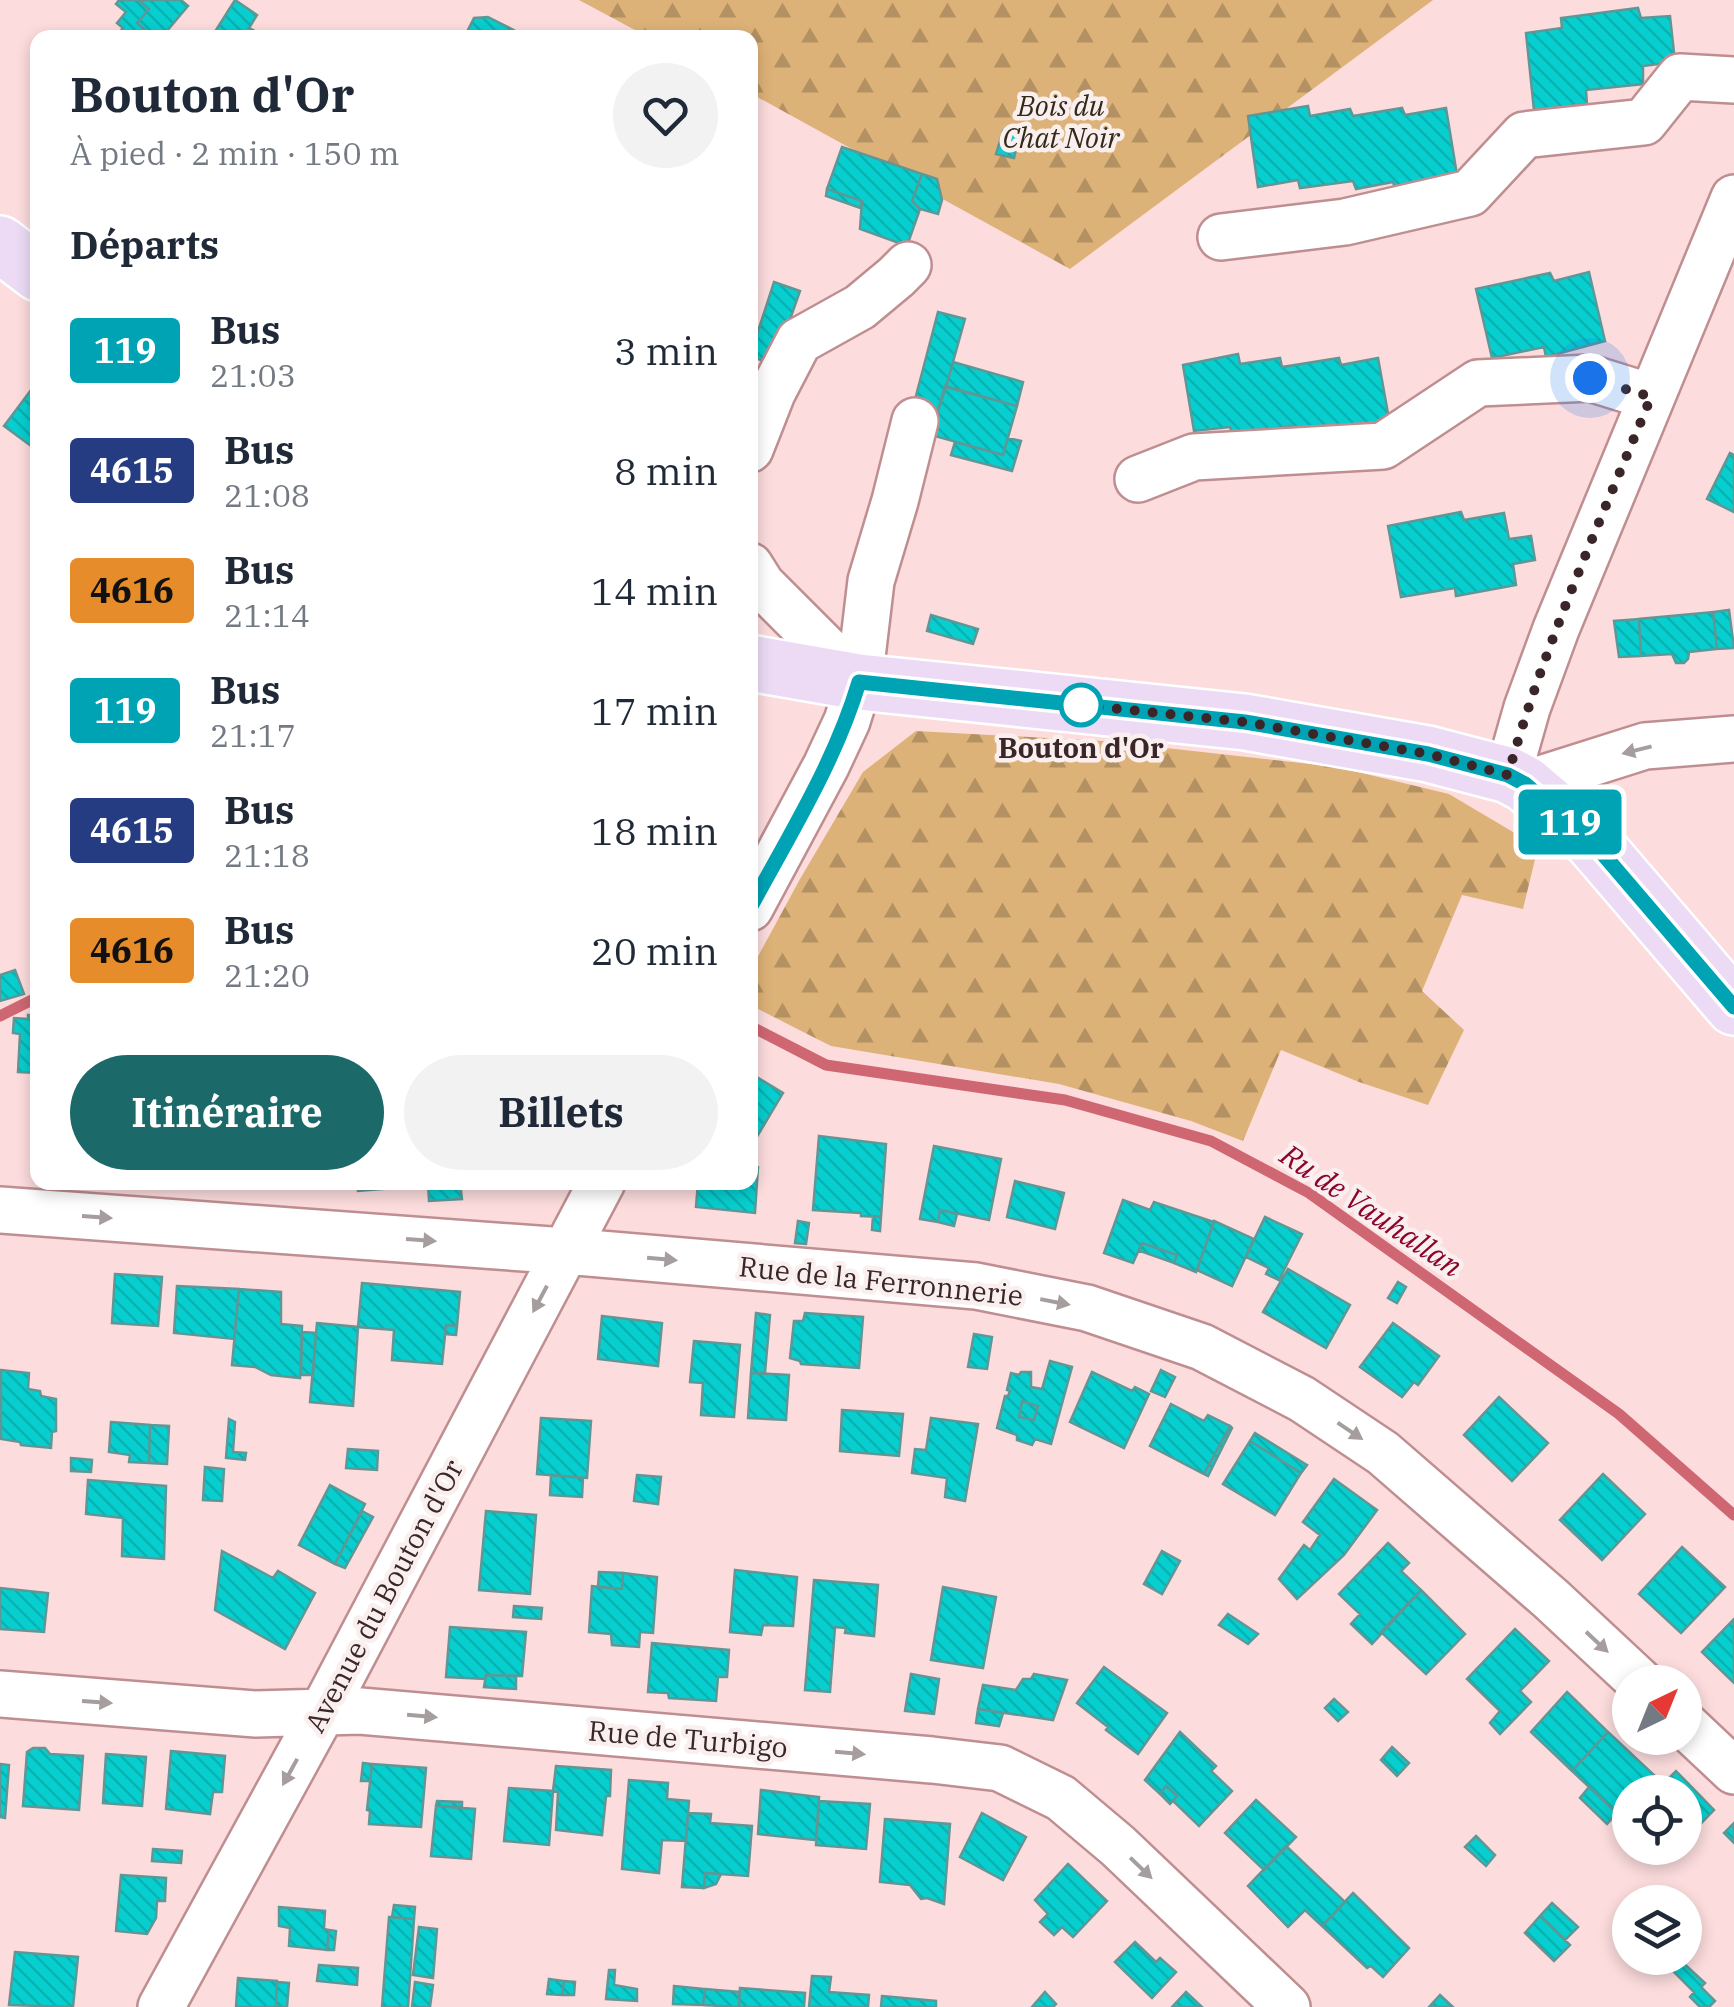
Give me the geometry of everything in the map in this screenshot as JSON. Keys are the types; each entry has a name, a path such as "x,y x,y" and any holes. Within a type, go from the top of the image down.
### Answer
{"main road":[{"path":"0,244 30,267"},
{"path":"758,665 859,682 1245,722 1428,754 1516,779 1591,840 1734,1007"}],"street":[{"path":"1221,237 1346,222 1470,193 1524,135 1644,122 1680,77 1734,80"},
{"path":"1734,198 1526,708 1516,779 1645,746 1734,740"},
{"path":"758,429 798,341 860,306 908,265"},
{"path":"1138,479 1194,457 1382,446 1478,383 1590,378 1651,397"},
{"path":"758,893 846,722 859,682 871,581 915,421"},
{"path":"758,579 859,682"},
{"name":"Avenue du Bouton d'Or","path":"161,2007 322,1713 598,1190"},
{"name":"Rue de la Ferronnerie","path":"0,1210 976,1286 1087,1308 1202,1346 1302,1399 1382,1453 1622,1665"},
{"name":"Rue de Turbigo","path":"0,1694 256,1714 360,1711 1000,1768 1062,1798 1287,2007"},
{"path":"1702,1741 1734,1771"}],"green space":[{"name":"Bois du Chat Noir","path":"579,0 1433,0 1070,269 758,97 758,30 635,30"},
{"path":"916,731 1103,741 1337,767 1449,794 1538,847 1523,909 1462,895 1422,991 1464,1030 1428,1105 1281,1050 1243,1141 1191,1121 1059,1084 831,1046 758,1009 758,956 863,772"}],"building":[{"path":"119,0 139,0 149,9 137,23 145,30 121,30 117,23 126,12 116,4"},
{"path":"139,0 181,0 188,6 168,30 145,30 137,23 149,9"},
{"path":"235,0 257,15 249,28 253,30 216,30"},
{"path":"1638,8 1641,18 1670,16 1675,62 1643,66 1643,84 1586,90 1587,104 1534,110 1526,33 1562,28 1561,18"},
{"path":"488,17 513,30 468,30 474,18"},
{"path":"1308,106 1310,116 1350,109 1353,116 1402,108 1405,115 1446,108 1458,181 1396,192 1393,182 1356,189 1353,181 1300,188 1298,180 1258,187 1248,116"},
{"path":"1003,131 1019,136 1014,158 996,154"},
{"path":"842,147 922,174 912,201 920,209 907,246 860,229 862,201 827,189"},
{"path":"922,174 937,179 942,200 938,214 920,209 912,201"},
{"path":"827,189 862,201 860,208 826,196"},
{"path":"1589,272 1605,341 1546,357 1544,347 1492,358 1476,289 1550,273 1554,281"},
{"path":"774,282 800,291 774,365 758,359 758,331"},
{"path":"938,312 965,319 936,417 912,411"},
{"path":"1238,354 1240,364 1280,358 1282,367 1339,358 1341,365 1378,358 1391,430 1294,437 1291,426 1233,435 1230,427 1194,431 1183,365"},
{"path":"953,362 1023,382 1017,406 946,387"},
{"path":"945,386 1017,406 1003,455 931,435"},
{"path":"30,391 30,445 4,426"},
{"path":"1008,438 1021,441 1012,471 951,455 955,442 1003,455"},
{"path":"1730,453 1734,455 1734,512 1707,499"},
{"path":"1461,512 1464,520 1504,513 1509,539 1531,536 1535,560 1513,564 1516,585 1456,596 1455,588 1401,597 1388,526"},
{"path":"1729,610 1734,648 1717,649 1713,612"},
{"path":"1713,612 1717,649 1689,652 1684,663 1676,663 1672,654 1641,656 1639,619"},
{"path":"931,615 978,629 973,644 927,631"},
{"path":"1639,619 1641,656 1619,657 1614,621"},
{"path":"15,970 24,994 0,1001 0,975"},
{"path":"30,1015 30,1073 18,1072 20,1034 13,1033 14,1018 28,1019"},
{"path":"758,1078 783,1093 758,1135"},
{"path":"819,1136 886,1144 881,1217 813,1210"},
{"path":"934,1146 1001,1159 989,1220 940,1210 938,1222 920,1219"},
{"path":"1015,1181 1064,1193 1055,1229 1007,1217"},
{"path":"428,1190 461,1190 462,1199 429,1201"},
{"path":"697,1190 756,1190 755,1213 696,1207"},
{"path":"1123,1200 1150,1210 1154,1202 1214,1222 1196,1272 1174,1263 1177,1255 1142,1243 1133,1263 1104,1253"},
{"path":"940,1210 957,1214 954,1226 938,1222"},
{"path":"873,1216 881,1217 880,1231 872,1230"},
{"path":"1265,1217 1302,1234 1279,1280 1266,1274 1269,1268 1246,1257"},
{"path":"798,1221 809,1223 806,1244 795,1243"},
{"path":"1214,1221 1254,1239 1232,1286 1197,1270"},
{"path":"1142,1243 1177,1255 1174,1263 1140,1251"},
{"path":"1288,1269 1350,1305 1326,1348 1263,1312"},
{"path":"115,1274 162,1277 158,1326 112,1323"},
{"path":"1398,1282 1406,1287 1397,1303 1388,1298"},
{"path":"362,1283 460,1292 457,1326 446,1325 442,1364 392,1360 394,1330 358,1327"},
{"path":"177,1286 239,1289 234,1339 174,1333"},
{"path":"239,1289 281,1292 281,1324 302,1326 300,1378 232,1365"},
{"path":"756,1313 770,1315 765,1373 751,1373"},
{"path":"805,1313 863,1317 859,1368 801,1364 790,1358 794,1321 803,1321"},
{"path":"602,1316 662,1323 658,1366 598,1359"},
{"path":"317,1323 358,1327 353,1406 310,1402"},
{"path":"1393,1323 1439,1356 1418,1385 1414,1382 1402,1397 1360,1367"},
{"path":"446,1325 457,1326 456,1335 445,1334"},
{"path":"302,1332 316,1333 313,1375 301,1375"},
{"path":"974,1334 992,1337 987,1369 968,1367"},
{"path":"694,1341 740,1345 734,1417 701,1415 703,1383 690,1382"},
{"path":"1050,1361 1072,1367 1051,1444 1035,1439 1032,1445 997,1428 1005,1396 1010,1391 1007,1390 1011,1373 1031,1372 1031,1387 1042,1389","holes":["1022,1401 1038,1406 1034,1420 1019,1417"]},
{"path":"1,1370 29,1373 28,1389 56,1399 56,1431 52,1432 51,1448 1,1439"},
{"path":"1161,1370 1175,1377 1165,1397 1151,1391"},
{"path":"1092,1372 1132,1391 1135,1387 1149,1394 1124,1448 1070,1422"},
{"path":"751,1373 789,1375 786,1420 748,1418"},
{"path":"1499,1397 1548,1443 1512,1481 1464,1435"},
{"path":"1022,1401 1038,1406 1034,1420 1019,1417"},
{"path":"1171,1404 1204,1421 1208,1415 1230,1426 1204,1474 1150,1446"},
{"path":"842,1410 903,1414 899,1456 840,1451"},
{"path":"541,1418 591,1421 587,1478 537,1474"},
{"path":"931,1418 978,1424 965,1501 945,1497 947,1478 912,1473 915,1449 926,1450"},
{"path":"229,1419 235,1422 233,1452 246,1453 245,1460 226,1458"},
{"path":"111,1422 150,1425 149,1463 129,1462 130,1455 109,1452"},
{"path":"150,1425 169,1426 167,1464 149,1463"},
{"path":"1232,1428 1208,1476 1204,1474"},
{"path":"1255,1433 1307,1465 1301,1473 1250,1441"},
{"path":"1250,1441 1301,1473 1275,1515 1223,1484"},
{"path":"348,1449 378,1451 377,1470 346,1468"},
{"path":"71,1458 92,1460 91,1472 71,1471"},
{"path":"205,1467 224,1469 222,1501 203,1500"},
{"path":"1603,1474 1645,1514 1602,1560 1560,1520"},
{"path":"551,1475 583,1478 582,1497 550,1495"},
{"path":"637,1475 661,1477 658,1504 634,1501"},
{"path":"1334,1479 1377,1510 1344,1555 1297,1599 1279,1579 1304,1545 1310,1550 1320,1535 1303,1522"},
{"path":"88,1480 166,1486 164,1559 122,1556 123,1518 86,1514"},
{"path":"330,1485 365,1504 335,1564 299,1545"},
{"path":"362,1511 373,1517 345,1568 335,1564"},
{"path":"486,1511 536,1515 530,1594 479,1590"},
{"path":"1388,1543 1409,1563 1401,1571 1421,1590 1372,1644 1351,1624 1360,1614 1339,1594"},
{"path":"1682,1547 1725,1587 1681,1633 1639,1594"},
{"path":"222,1551 273,1578 278,1571 315,1593 285,1649 215,1610"},
{"path":"1162,1551 1180,1561 1162,1594 1144,1584"},
{"path":"735,1570 797,1577 793,1626 763,1625 761,1635 730,1632"},
{"path":"599,1572 623,1573 622,1589 598,1587"},
{"path":"623,1573 657,1577 653,1633 640,1632 639,1647 612,1645 611,1634 589,1632 592,1586 622,1589"},
{"path":"814,1580 878,1585 874,1636 845,1633 846,1628 835,1627 830,1692 805,1690"},
{"path":"943,1587 996,1597 983,1668 931,1660"},
{"path":"0,1588 48,1593 44,1632 0,1629"},
{"path":"1421,1590 1465,1634 1426,1674 1381,1632"},
{"path":"514,1606 542,1608 541,1619 513,1617"},
{"path":"1228,1614 1258,1634 1248,1644 1219,1625"},
{"path":"1734,1619 1734,1683 1702,1652"},
{"path":"450,1627 526,1632 522,1676 446,1677"},
{"path":"1515,1629 1549,1661 1520,1691 1531,1702 1500,1734 1490,1723 1500,1711 1467,1679"},
{"path":"652,1643 729,1650 727,1677 718,1677 716,1701 669,1698 668,1693 648,1692"},
{"path":"1104,1667 1167,1713 1138,1754 1077,1703"},
{"path":"911,1674 939,1679 934,1714 905,1711"},
{"path":"1034,1674 1067,1680 1053,1720 978,1709 983,1685 1016,1690 1023,1679 1031,1679"},
{"path":"486,1675 516,1676 516,1689 484,1687"},
{"path":"1567,1692 1608,1732 1572,1771 1531,1732"},
{"path":"1334,1699 1348,1712 1338,1721 1325,1708"},
{"path":"978,1709 1003,1713 999,1726 976,1723"},
{"path":"1180,1732 1216,1766 1211,1771 1232,1791 1199,1826 1173,1801 1177,1796 1166,1786 1160,1794 1145,1780"},
{"path":"1608,1732 1612,1736 1612,1755 1633,1755 1654,1775 1612,1775 1612,1808 1572,1771"},
{"path":"1392,1747 1409,1763 1397,1776 1381,1760"},
{"path":"45,1748 50,1754 83,1756 79,1810 23,1806 27,1752"},
{"path":"171,1751 225,1756 222,1792 213,1792 210,1814 166,1809"},
{"path":"106,1754 146,1757 142,1806 103,1803"},
{"path":"363,1763 372,1764 370,1781 361,1781"},
{"path":"0,1764 9,1765 5,1818 0,1817"},
{"path":"372,1764 426,1768 421,1827 369,1824"},
{"path":"556,1766 611,1770 602,1835 556,1830"},
{"path":"629,1780 668,1783 667,1799 689,1801 686,1841 662,1840 659,1873 622,1869"},
{"path":"1166,1786 1177,1796 1170,1804 1160,1794"},
{"path":"1589,1787 1612,1808 1612,1818 1607,1824 1580,1798"},
{"path":"509,1788 553,1791 549,1845 504,1841"},
{"path":"761,1790 819,1797 816,1840 758,1834"},
{"path":"1702,1798 1714,1810 1702,1822"},
{"path":"1256,1800 1296,1837 1264,1870 1225,1833"},
{"path":"437,1801 462,1802 462,1807 436,1806"},
{"path":"819,1801 870,1804 866,1849 816,1845"},
{"path":"436,1806 475,1809 471,1859 431,1856"},
{"path":"688,1813 711,1814 710,1823 752,1826 748,1876 705,1873 704,1888 682,1887"},
{"path":"982,1813 1026,1837 1003,1880 960,1857"},
{"path":"885,1819 950,1824 944,1904 921,1899 910,1885 880,1882"},
{"path":"1734,1823 1734,1843 1724,1833"},
{"path":"1476,1836 1495,1855 1486,1866 1465,1847"},
{"path":"1286,1846 1345,1902 1322,1926 1305,1910 1288,1927 1248,1886"},
{"path":"153,1849 182,1851 181,1863 152,1861"},
{"path":"1068,1864 1107,1901 1073,1937 1062,1927 1054,1935 1040,1922 1048,1914 1035,1900"},
{"path":"705,1873 721,1874 716,1884 704,1888"},
{"path":"121,1875 166,1878 165,1901 157,1901 156,1918 147,1934 116,1931"},
{"path":"1353,1893 1409,1948 1383,1977 1371,1966 1367,1968 1322,1926"},
{"path":"1552,1903 1578,1927 1565,1940 1540,1916"},
{"path":"394,1905 415,1907 414,1919 392,1917"},
{"path":"279,1907 325,1911 324,1929 329,1930 327,1950 289,1946 290,1928 279,1926"},
{"path":"1540,1916 1570,1945 1554,1961 1525,1933"},
{"path":"389,1917 414,1919 408,2007 382,2007"},
{"path":"419,1927 437,1929 433,1978 413,1975"},
{"path":"329,1930 336,1931 334,1950 327,1950"},
{"path":"1135,1942 1156,1962 1160,1958 1176,1972 1152,1998 1115,1962"},
{"path":"15,1952 78,1957 73,2007 9,2005"},
{"path":"319,1965 358,1968 357,1985 317,1981"},
{"path":"609,1970 615,1970 614,1985 637,1989 637,2001 606,1999"},
{"path":"1677,1975 1696,1975 1705,1983 1701,1987 1715,2001 1709,2007 1700,2007 1690,1997 1694,1992"},
{"path":"812,1976 831,1977 829,1992 869,1995 868,2007 809,2007"},
{"path":"238,1978 277,1981 276,2007 236,2007"},
{"path":"549,1979 564,1981 562,1995 547,1994"},
{"path":"564,1981 575,1982 574,1995 562,1995"},
{"path":"277,1982 289,1983 287,2007 276,2007"},
{"path":"415,1982 433,1985 430,2007 412,2007"},
{"path":"674,1986 705,1989 703,2005 673,2004"},
{"path":"740,1988 805,1993 804,2007 739,2007"},
{"path":"705,1989 739,1992 739,2007 703,2005"},
{"path":"1045,1992 1056,2004 1032,2007"},
{"path":"1186,1992 1202,2007 1172,2007"},
{"path":"1440,1995 1453,2007 1429,2007"},
{"path":"882,1996 936,2001 936,2007 881,2007"}],"waterway":[{"name":"Ru de Vauhallan","path":"0,1016 30,1001"},
{"name":"Ru de Vauhallan","path":"758,1030 826,1065 1065,1100 1211,1141 1309,1193 1619,1414 1734,1515"}],"bus line":[{"name":"119","path":"758,893 826,766 859,682 1245,722 1474,764 1525,784 1591,840 1734,1007"}],"place":[{"name":"Bouton d'Or","path":"1081,705"}],"route":[{"path":"1081,705 1245,722 1428,754 1508,775 1526,708 1651,397 1590,378"}]}
